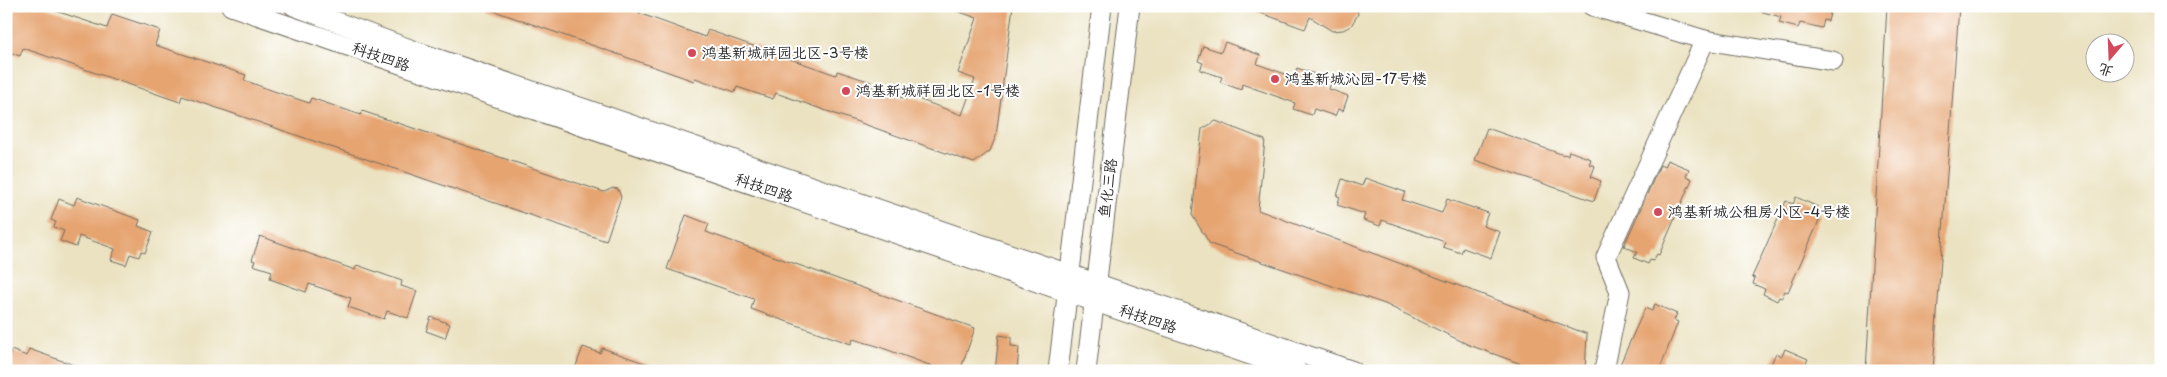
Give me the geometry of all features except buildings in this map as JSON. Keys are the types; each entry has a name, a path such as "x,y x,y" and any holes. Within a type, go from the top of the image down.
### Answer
{"street":[{"name":"科技四路","path":"231,6 1095,292 1353,371"},
{"name":"科技四路","path":"294,6 418,52 1068,283"},
{"name":"鱼化三路","path":"1058,371 1102,6"},
{"name":"鱼化三路","path":"1086,371 1130,6"},
{"path":"1592,6 1705,40 1833,61"},
{"path":"1604,371 1620,292 1606,257 1705,40"},
{"name":"科技四路","path":"1095,292 1297,371"}],"place":[{"name":"鸿基新城祥园北区-3号楼","path":"692,53"},
{"name":"鸿基新城沁园-17号楼","path":"1275,79"},
{"name":"鸿基新城祥园北区-1号楼","path":"846,91"},
{"name":"鸿基新城公租房小区-4号楼","path":"1658,212"}]}
